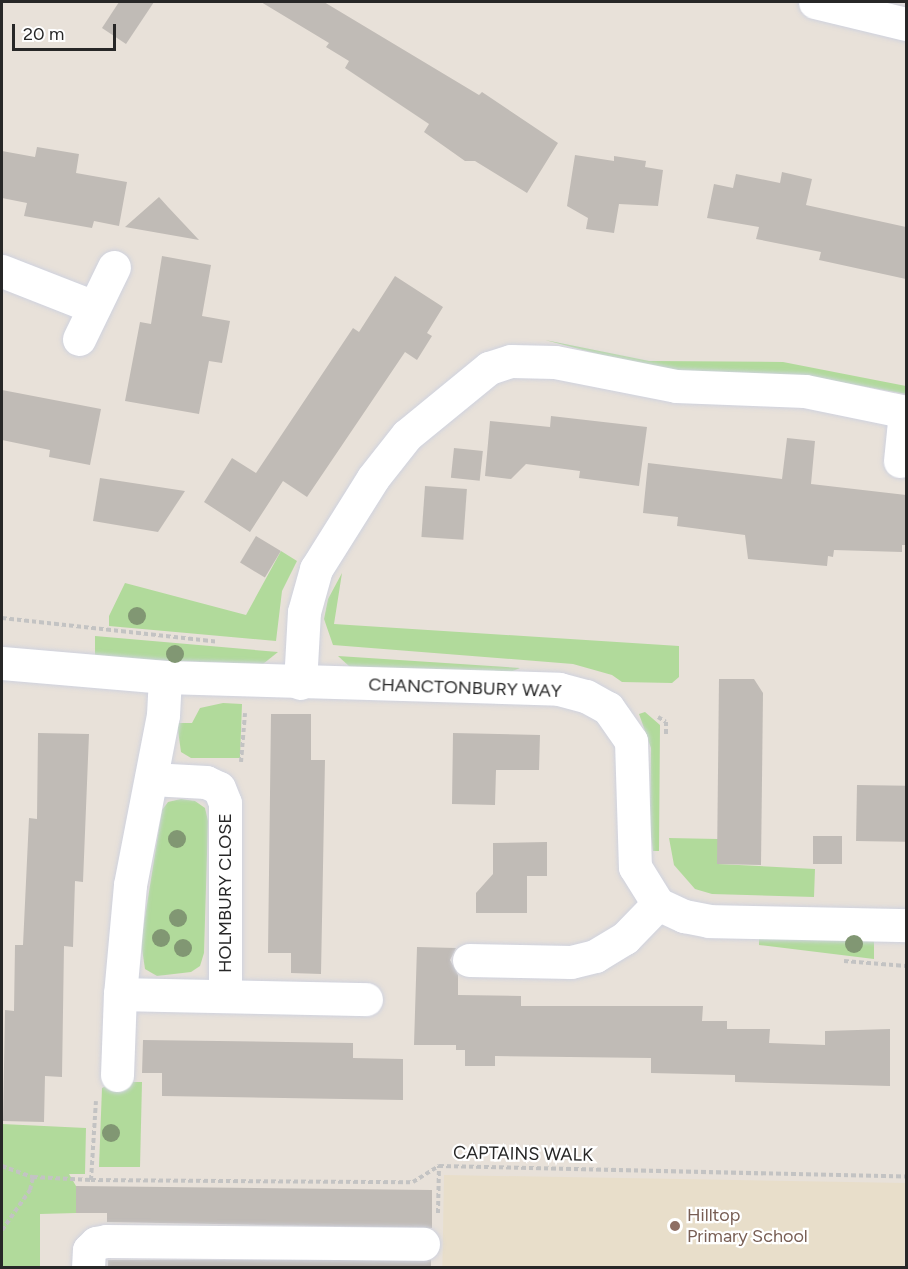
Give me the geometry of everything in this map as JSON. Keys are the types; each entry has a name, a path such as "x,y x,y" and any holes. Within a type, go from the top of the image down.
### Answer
{"street":[{"path":"815,2 906,24"},
{"path":"79,339 114,267"},
{"path":"2,271 94,307"},
{"path":"300,683 304,612 316,569 373,478 407,435 489,368 511,361 555,362 676,386 805,391 906,412 900,461"},
{"name":"CHANCTONBURY WAY","path":"2,663 165,677 300,683 559,689 586,696 608,708 630,741 635,867 658,904"},
{"path":"117,1075 120,994 130,885 163,715 165,677"},
{"name":"HOLMBURY CLOSE","path":"151,779 206,782 219,788 225,803 225,996"},
{"path":"469,960 571,962 595,956 625,938 658,904 684,916 709,921 906,924"},
{"name":"HOLMBURY CLOSE","path":"120,994 366,999"},
{"path":"88,1268 89,1250 96,1243 264,1255 423,1244"}],"path":[{"path":"219,788 243,759 246,680"},
{"path":"91,1180 97,1084 117,1075"},
{"name":"CAPTAINS WALK","path":"2,1166 33,1177 91,1180 413,1182 439,1166 906,1177"},
{"path":"2,1230 30,1190 33,1177"}],"shaded area":[{"name":"Hilltop Primary School","path":"444,1175 906,1183 904,1268 442,1267"}],"green space":[{"path":"545,340 649,361 783,362 906,386 906,394 818,378 704,375 651,368"},
{"path":"281,551 297,561 282,591 276,641 109,626 109,616 125,583 246,615"},
{"path":"342,573 334,624 679,646 679,677 672,683 622,682 612,675 573,664 333,645 324,619 328,599"},
{"path":"95,636 278,652 263,664 95,658"},
{"path":"338,656 520,668 508,673 350,667"},
{"path":"223,703 242,704 240,758 191,758 181,752 177,723 192,723 200,708"},
{"path":"645,712 660,725 659,851 653,851 650,826 651,748 639,714"},
{"path":"181,799 195,801 205,808 208,821 204,953 200,966 191,972 157,976 145,969 141,942 162,810 168,802"},
{"path":"669,838 718,839 718,864 815,869 814,897 712,894 695,889 674,865"},
{"path":"759,938 874,939 874,959 759,945"},
{"path":"114,1082 142,1082 140,1167 99,1167 102,1088"},
{"path":"2,1124 86,1128 85,1174 69,1174 76,1186 76,1213 40,1214 40,1267 2,1268"}],"building":[{"path":"119,2 154,2 126,44 102,28"},
{"path":"261,2 324,2 479,95 482,92 558,143 527,193 475,161 465,161 424,132 429,124 345,68 349,61 326,47 329,43"},
{"path":"37,147 79,154 76,173 127,182 119,226 94,221 92,228 24,216 27,203 2,198 2,151 35,157"},
{"path":"575,155 614,161 614,156 646,161 645,167 663,170 658,206 619,204 614,233 586,229 588,218 567,206"},
{"path":"782,172 812,179 806,205 906,227 906,279 819,260 821,252 756,239 759,227 707,218 714,184 733,188 736,174 780,183"},
{"path":"159,197 168,207 199,240 125,227"},
{"path":"162,256 211,265 202,316 230,321 222,363 209,361 199,414 125,401 140,322 151,324"},
{"path":"395,276 443,307 427,333 432,336 417,360 405,352 307,497 283,481 250,532 204,502 232,458 256,473 353,328 359,332"},
{"path":"2,390 101,409 90,465 49,457 50,450 2,440"},
{"path":"551,416 647,427 639,486 579,478 580,471 526,464 511,479 485,476 490,421 550,427"},
{"path":"787,438 815,441 811,484 906,495 906,545 902,545 902,552 834,550 833,557 828,556 827,566 748,559 745,535 677,526 678,517 643,513 648,463 782,479"},
{"path":"454,448 483,451 480,481 451,478"},
{"path":"100,478 185,491 158,532 93,521"},
{"path":"425,486 467,489 463,540 421,537"},
{"path":"256,536 281,551 265,578 240,563"},
{"path":"719,679 754,679 763,693 761,865 717,864"},
{"path":"271,714 311,714 311,760 325,760 321,974 291,973 291,953 268,953"},
{"path":"38,733 89,734 83,882 75,881 73,947 64,946 62,1077 45,1076 44,1122 3,1121 5,1010 14,1011 15,945 23,945 29,818 37,819"},
{"path":"453,733 540,735 539,770 496,770 495,805 452,804"},
{"path":"857,785 906,786 905,842 856,841"},
{"path":"813,836 842,836 842,864 813,864"},
{"path":"547,842 547,876 527,876 527,913 476,913 476,893 493,874 493,843"},
{"path":"417,947 456,948 450,960 458,975 458,995 521,996 521,1006 703,1006 702,1021 727,1021 727,1029 770,1029 769,1043 825,1045 825,1031 890,1029 890,1086 735,1082 735,1075 651,1073 651,1058 495,1056 495,1066 465,1066 465,1050 456,1050 456,1045 414,1045"},
{"path":"143,1040 353,1043 353,1058 403,1059 403,1100 162,1096 162,1073 142,1073"},
{"path":"76,1186 432,1190 432,1228 107,1222 107,1213 76,1213"},
{"path":"108,1260 431,1260 431,1268 108,1268"}],"place":[{"name":"Hilltop Primary School","path":"675,1226"}]}
